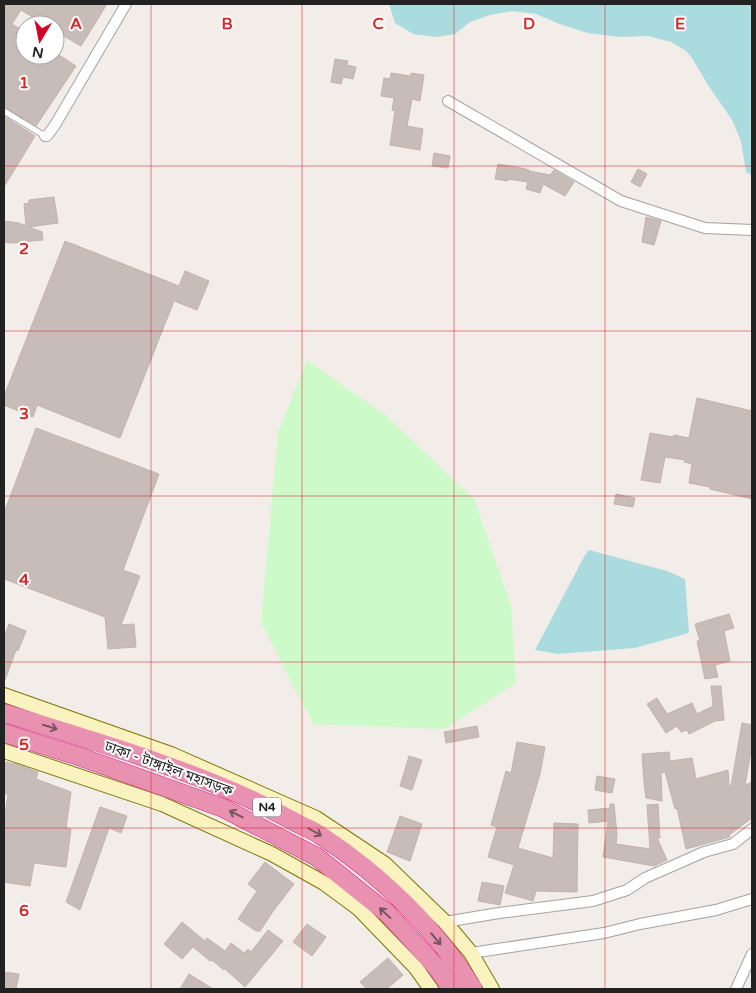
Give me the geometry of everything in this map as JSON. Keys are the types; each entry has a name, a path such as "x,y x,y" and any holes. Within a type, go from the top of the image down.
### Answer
{"highway":[{"name":"ঢাকা - টাঙ্গাইল মহাসড়ক","path":"4,713 155,761 221,786 319,834 372,873 401,899 456,963 473,989"},
{"name":"ঢাকা - টাঙ্গাইল মহাসড়ক","path":"4,733 78,756 223,808 317,857 387,913 437,968 452,989"}],"main road":[{"path":"4,695 171,754 316,818 385,864 445,922 471,953 492,989"},
{"path":"4,751 162,804 272,854 324,883 358,908 416,968 431,989"}],"street":[{"path":"44,136 47,136 55,125 126,4"},
{"path":"448,101 621,201 705,228 752,230"},
{"path":"445,922 499,912 593,901 627,890 645,878 704,852 733,844 752,829"},
{"path":"471,953 604,933 640,924 716,910 752,899"},
{"path":"736,989 752,954"}],"lane":[{"path":"4,112 44,136"}],"green space":[{"path":"307,360 385,415 474,499 511,606 516,683 444,729 313,724 261,622 278,433"}],"water":[{"path":"389,4 752,4 752,175 746,172 741,141 732,120 692,58 686,51 671,42 648,36 619,37 588,33 536,14 512,11 490,15 470,22 455,34 436,37 413,34 395,23"},
{"path":"589,550 667,571 685,579 689,633 635,648 558,654 535,650"}],"building":[{"path":"4,4 107,4 81,46 65,37 65,15 29,15 21,10 18,15 15,15 12,24 15,26 15,65 65,65 65,59 76,66 36,126 4,107"},
{"path":"335,59 348,61 347,65 356,67 353,79 343,77 341,84 331,82"},
{"path":"391,73 410,76 411,73 424,75 420,101 412,99 407,126 423,129 420,150 390,145 395,111 392,110 394,98 381,96 384,78 390,79"},
{"path":"4,116 35,136 4,187"},
{"path":"434,153 450,156 448,168 432,166"},
{"path":"498,164 550,175 554,170 574,182 565,196 543,184 540,193 526,189 528,182 495,179"},
{"path":"638,169 647,174 640,187 631,182"},
{"path":"54,197 58,223 29,227 42,232 43,240 4,242 4,221 26,226 24,204 29,203 29,200"},
{"path":"646,217 661,221 654,245 642,242"},
{"path":"65,241 179,286 185,271 209,281 197,310 174,301 120,438 37,405 33,417 4,405 4,396"},
{"path":"697,398 752,411 752,499 689,483 692,464 684,462 685,460 665,457 660,483 641,480 650,433 689,438"},
{"path":"36,428 159,474 123,570 140,576 121,625 134,624 136,647 108,649 105,617 4,579 4,513"},
{"path":"616,494 635,498 633,507 614,504"},
{"path":"729,614 734,628 724,631 730,661 715,665 718,677 705,679 697,641 700,641 695,624"},
{"path":"9,624 26,631 4,680 4,637"},
{"path":"711,686 721,686 724,720 715,721 689,734 687,730 681,732 677,726 666,733 647,704 657,698 667,714 692,703 697,714 713,706"},
{"path":"742,723 752,725 752,751 745,785 752,782 752,818 729,835 730,837 686,849 677,808 675,809 665,772 661,773 662,801 646,798 642,754 669,752 670,761 692,758 696,779 728,770 729,786 731,786"},
{"path":"477,726 479,737 446,743 444,732"},
{"path":"517,742 545,747 540,774 518,848 553,858 554,823 578,824 577,892 536,891 533,901 505,893 514,865 488,857 497,827 491,825 506,771 511,773"},
{"path":"409,756 422,760 412,790 400,786"},
{"path":"4,762 38,772 36,779 71,792 66,828 71,829 66,867 34,863 30,886 4,882 4,822 8,794 4,794"},
{"path":"597,776 615,779 612,793 595,790"},
{"path":"610,804 614,804 616,844 650,849 647,805 658,804 660,838 657,838 667,860 654,866 603,857 608,821 589,823 588,810 610,808"},
{"path":"100,807 127,816 121,833 109,828 80,910 66,902"},
{"path":"400,816 422,824 410,861 387,852"},
{"path":"265,862 294,884 260,931 256,931 238,919 257,891 248,884"},
{"path":"482,882 504,886 500,905 478,901"},
{"path":"182,922 205,941 207,938 225,951 231,943 244,953 248,949 251,952 268,930 283,941 245,987 225,969 212,960 210,961 193,947 182,959 164,944"},
{"path":"307,924 326,937 312,956 293,942"},
{"path":"388,958 403,975 387,989 367,989 360,982"},
{"path":"4,972 19,974 16,989 4,989"},
{"path":"189,974 213,989 180,989"}]}
